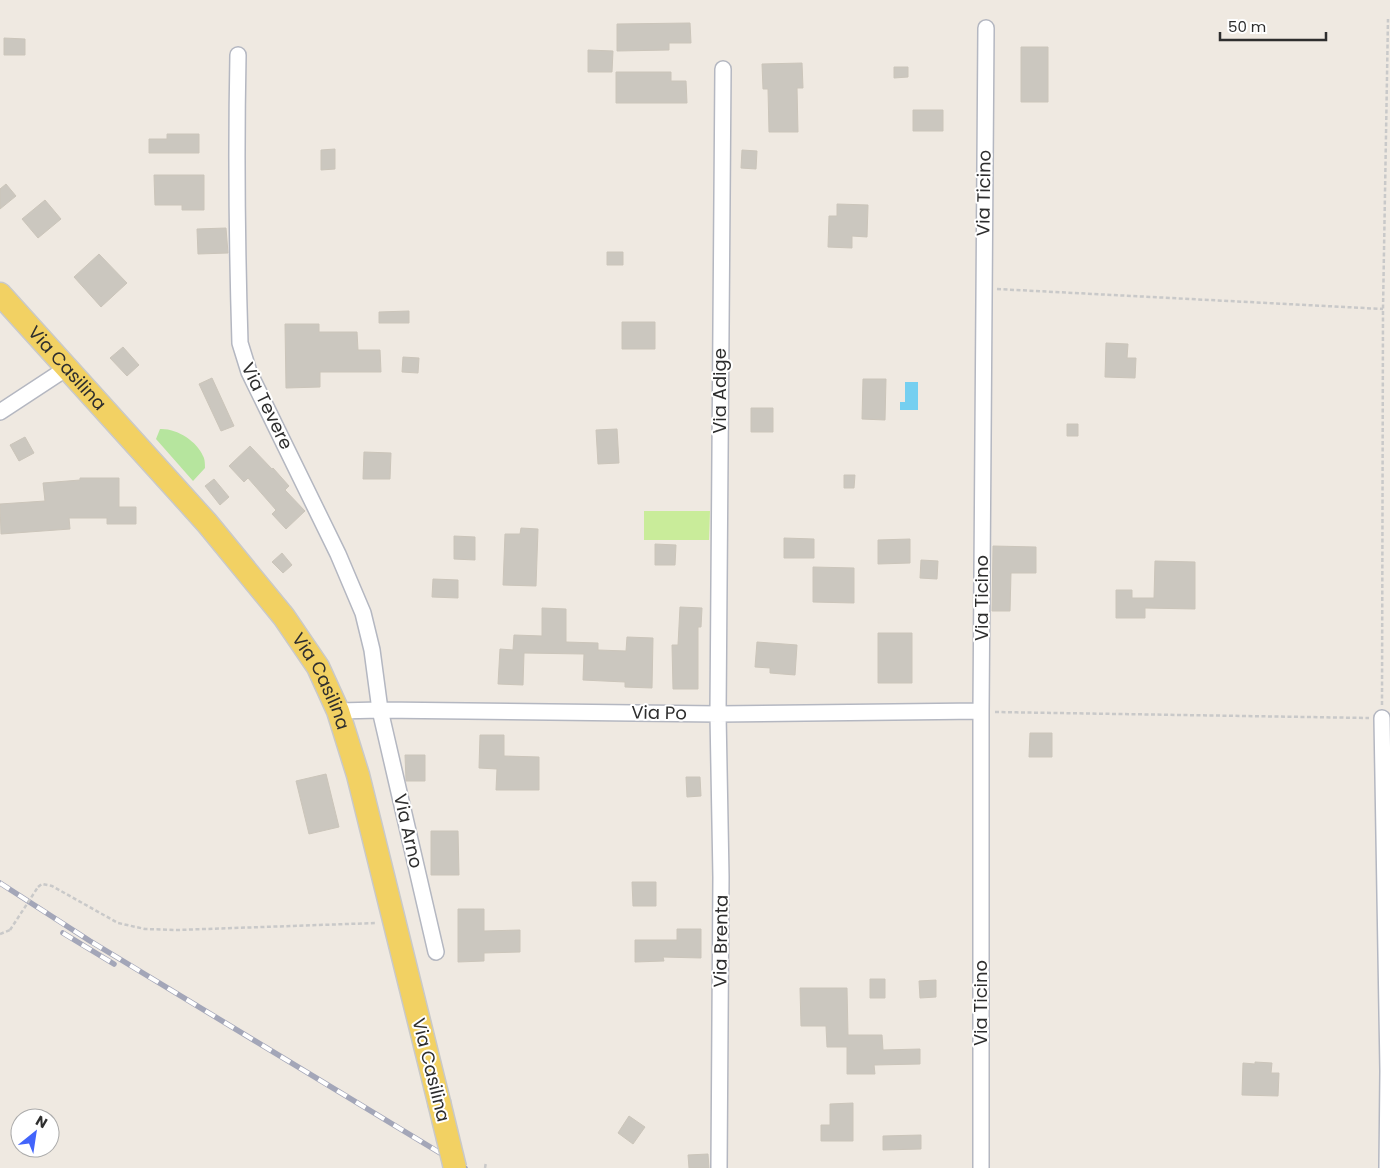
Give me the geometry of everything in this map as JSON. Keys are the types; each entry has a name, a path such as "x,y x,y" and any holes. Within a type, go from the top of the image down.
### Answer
{"main road":[{"name":"Via Casilina","path":"0,294 207,523 278,609 314,660 338,711 358,775 455,1168"}],"street":[{"name":"Via Ticino","path":"981,1168 981,711 986,28"},
{"name":"Via Tevere","path":"238,55 236,161 240,343 247,368 338,554 357,598 371,644 380,710"},
{"name":"Via Adige","path":"718,714 723,69"},
{"path":"4,404 67,368"},
{"name":"Via Arno","path":"380,710 436,952"},
{"name":"Via Po","path":"338,711 718,714 981,711"},
{"name":"Via Brenta","path":"718,714 722,877 718,1168"},
{"path":"1382,718 1388,1071 1387,1168"}],"path":[{"path":"981,711 1382,718 1383,309 1388,19"},
{"path":"983,289 1383,309"},
{"path":"0,934 10,930 38,887 42,884 52,886 118,923 145,929 178,930 376,923 384,920 392,909"},
{"path":"485,1168 486,1162"}],"green space":[{"path":"160,429 179,433 200,450 205,468 193,481 156,439"},
{"path":"644,511 710,511 709,540 644,540"}],"water":[{"path":"905,382 918,382 918,410 900,410 900,402 905,402"}],"building":[{"path":"690,23 691,43 669,43 669,50 617,51 617,24"},
{"path":"4,38 25,39 25,55 4,55"},
{"path":"1021,47 1048,47 1048,102 1021,102"},
{"path":"588,50 613,51 612,72 588,72"},
{"path":"802,63 803,88 797,88 798,132 769,132 768,89 763,89 762,64"},
{"path":"894,67 908,67 908,77 894,78"},
{"path":"616,72 671,72 671,81 686,81 687,103 616,103"},
{"path":"913,110 943,110 943,131 913,131"},
{"path":"167,134 199,134 199,153 149,153 149,139 167,139"},
{"path":"335,149 335,169 321,170 321,150"},
{"path":"742,150 757,151 756,169 741,168"},
{"path":"154,175 204,175 204,210 182,210 182,205 155,205"},
{"path":"6,184 16,196 0,209 0,189"},
{"path":"45,200 61,219 38,238 22,219"},
{"path":"837,204 868,205 867,237 852,236 852,248 828,247 829,216 837,216"},
{"path":"226,228 228,253 198,254 197,229"},
{"path":"607,252 623,252 623,265 607,265"},
{"path":"99,254 127,283 101,307 74,277"},
{"path":"409,311 409,323 379,323 379,312"},
{"path":"622,322 655,322 655,349 622,349"},
{"path":"285,324 319,324 319,332 357,332 358,350 380,350 381,372 320,372 320,387 286,388"},
{"path":"1106,343 1128,344 1127,358 1136,358 1135,378 1105,377"},
{"path":"123,347 139,365 127,376 110,358"},
{"path":"403,357 419,358 418,373 402,372"},
{"path":"212,378 234,426 221,431 199,384"},
{"path":"863,379 886,379 885,420 862,419"},
{"path":"751,408 773,408 773,432 751,432"},
{"path":"1067,424 1078,424 1078,436 1067,436"},
{"path":"617,429 619,463 598,464 596,430"},
{"path":"25,437 34,453 19,461 10,445"},
{"path":"250,446 289,486 285,490 305,511 286,529 272,514 276,510 248,478 244,482 229,466"},
{"path":"364,452 391,453 390,479 363,479"},
{"path":"844,475 855,475 854,488 844,488"},
{"path":"80,478 119,478 119,507 136,507 136,524 107,524 107,518 69,518 70,529 1,534 0,504 45,501 43,483 80,480"},
{"path":"214,479 229,497 220,505 205,486"},
{"path":"521,528 538,529 536,586 503,585 505,534 520,534"},
{"path":"454,536 475,537 475,560 454,559"},
{"path":"784,538 814,539 814,558 784,558"},
{"path":"910,539 910,563 878,564 878,540"},
{"path":"655,544 676,545 675,565 655,565"},
{"path":"993,546 1036,547 1036,573 1011,573 1010,611 992,611"},
{"path":"282,553 292,565 283,573 272,562"},
{"path":"921,560 938,561 937,579 920,578"},
{"path":"1155,561 1195,562 1195,609 1145,608 1145,618 1116,618 1116,590 1132,590 1132,598 1154,598"},
{"path":"813,567 854,568 854,603 813,602"},
{"path":"433,579 458,580 458,598 432,597"},
{"path":"680,607 702,608 701,627 698,627 698,689 673,689 672,645 678,645"},
{"path":"542,608 566,609 566,642 598,643 598,650 626,651 627,637 653,638 652,688 625,687 625,682 583,680 584,654 524,653 523,685 498,684 500,649 513,650 514,635 542,636"},
{"path":"878,633 912,633 912,683 878,683"},
{"path":"757,642 797,645 795,675 770,673 770,668 755,667"},
{"path":"1030,733 1052,733 1052,757 1029,757"},
{"path":"480,735 504,735 504,756 539,757 539,790 496,790 497,769 479,768"},
{"path":"405,755 425,755 425,781 406,781"},
{"path":"326,774 339,827 309,834 296,781"},
{"path":"686,777 700,777 701,796 687,797"},
{"path":"431,831 458,831 459,875 431,875"},
{"path":"632,882 656,882 656,906 633,906"},
{"path":"458,909 484,909 484,931 520,930 520,952 484,953 484,961 458,962"},
{"path":"677,929 701,929 701,958 663,957 664,961 635,962 635,940 677,940"},
{"path":"870,979 885,979 885,998 870,998"},
{"path":"936,980 936,997 920,998 919,981"},
{"path":"800,988 847,988 848,1035 882,1035 883,1050 920,1049 920,1064 874,1065 875,1074 847,1074 847,1047 827,1047 826,1026 801,1026"},
{"path":"1255,1062 1272,1063 1271,1073 1279,1073 1278,1096 1242,1095 1243,1063 1255,1064"},
{"path":"853,1103 853,1141 821,1141 821,1125 830,1125 830,1104"},
{"path":"629,1116 645,1127 633,1144 618,1133"},
{"path":"921,1135 921,1149 883,1150 883,1136"},
{"path":"708,1154 709,1168 689,1168 688,1155"}],"railway":[{"path":"0,883 90,941 465,1168"},
{"path":"63,933 114,964"}]}
